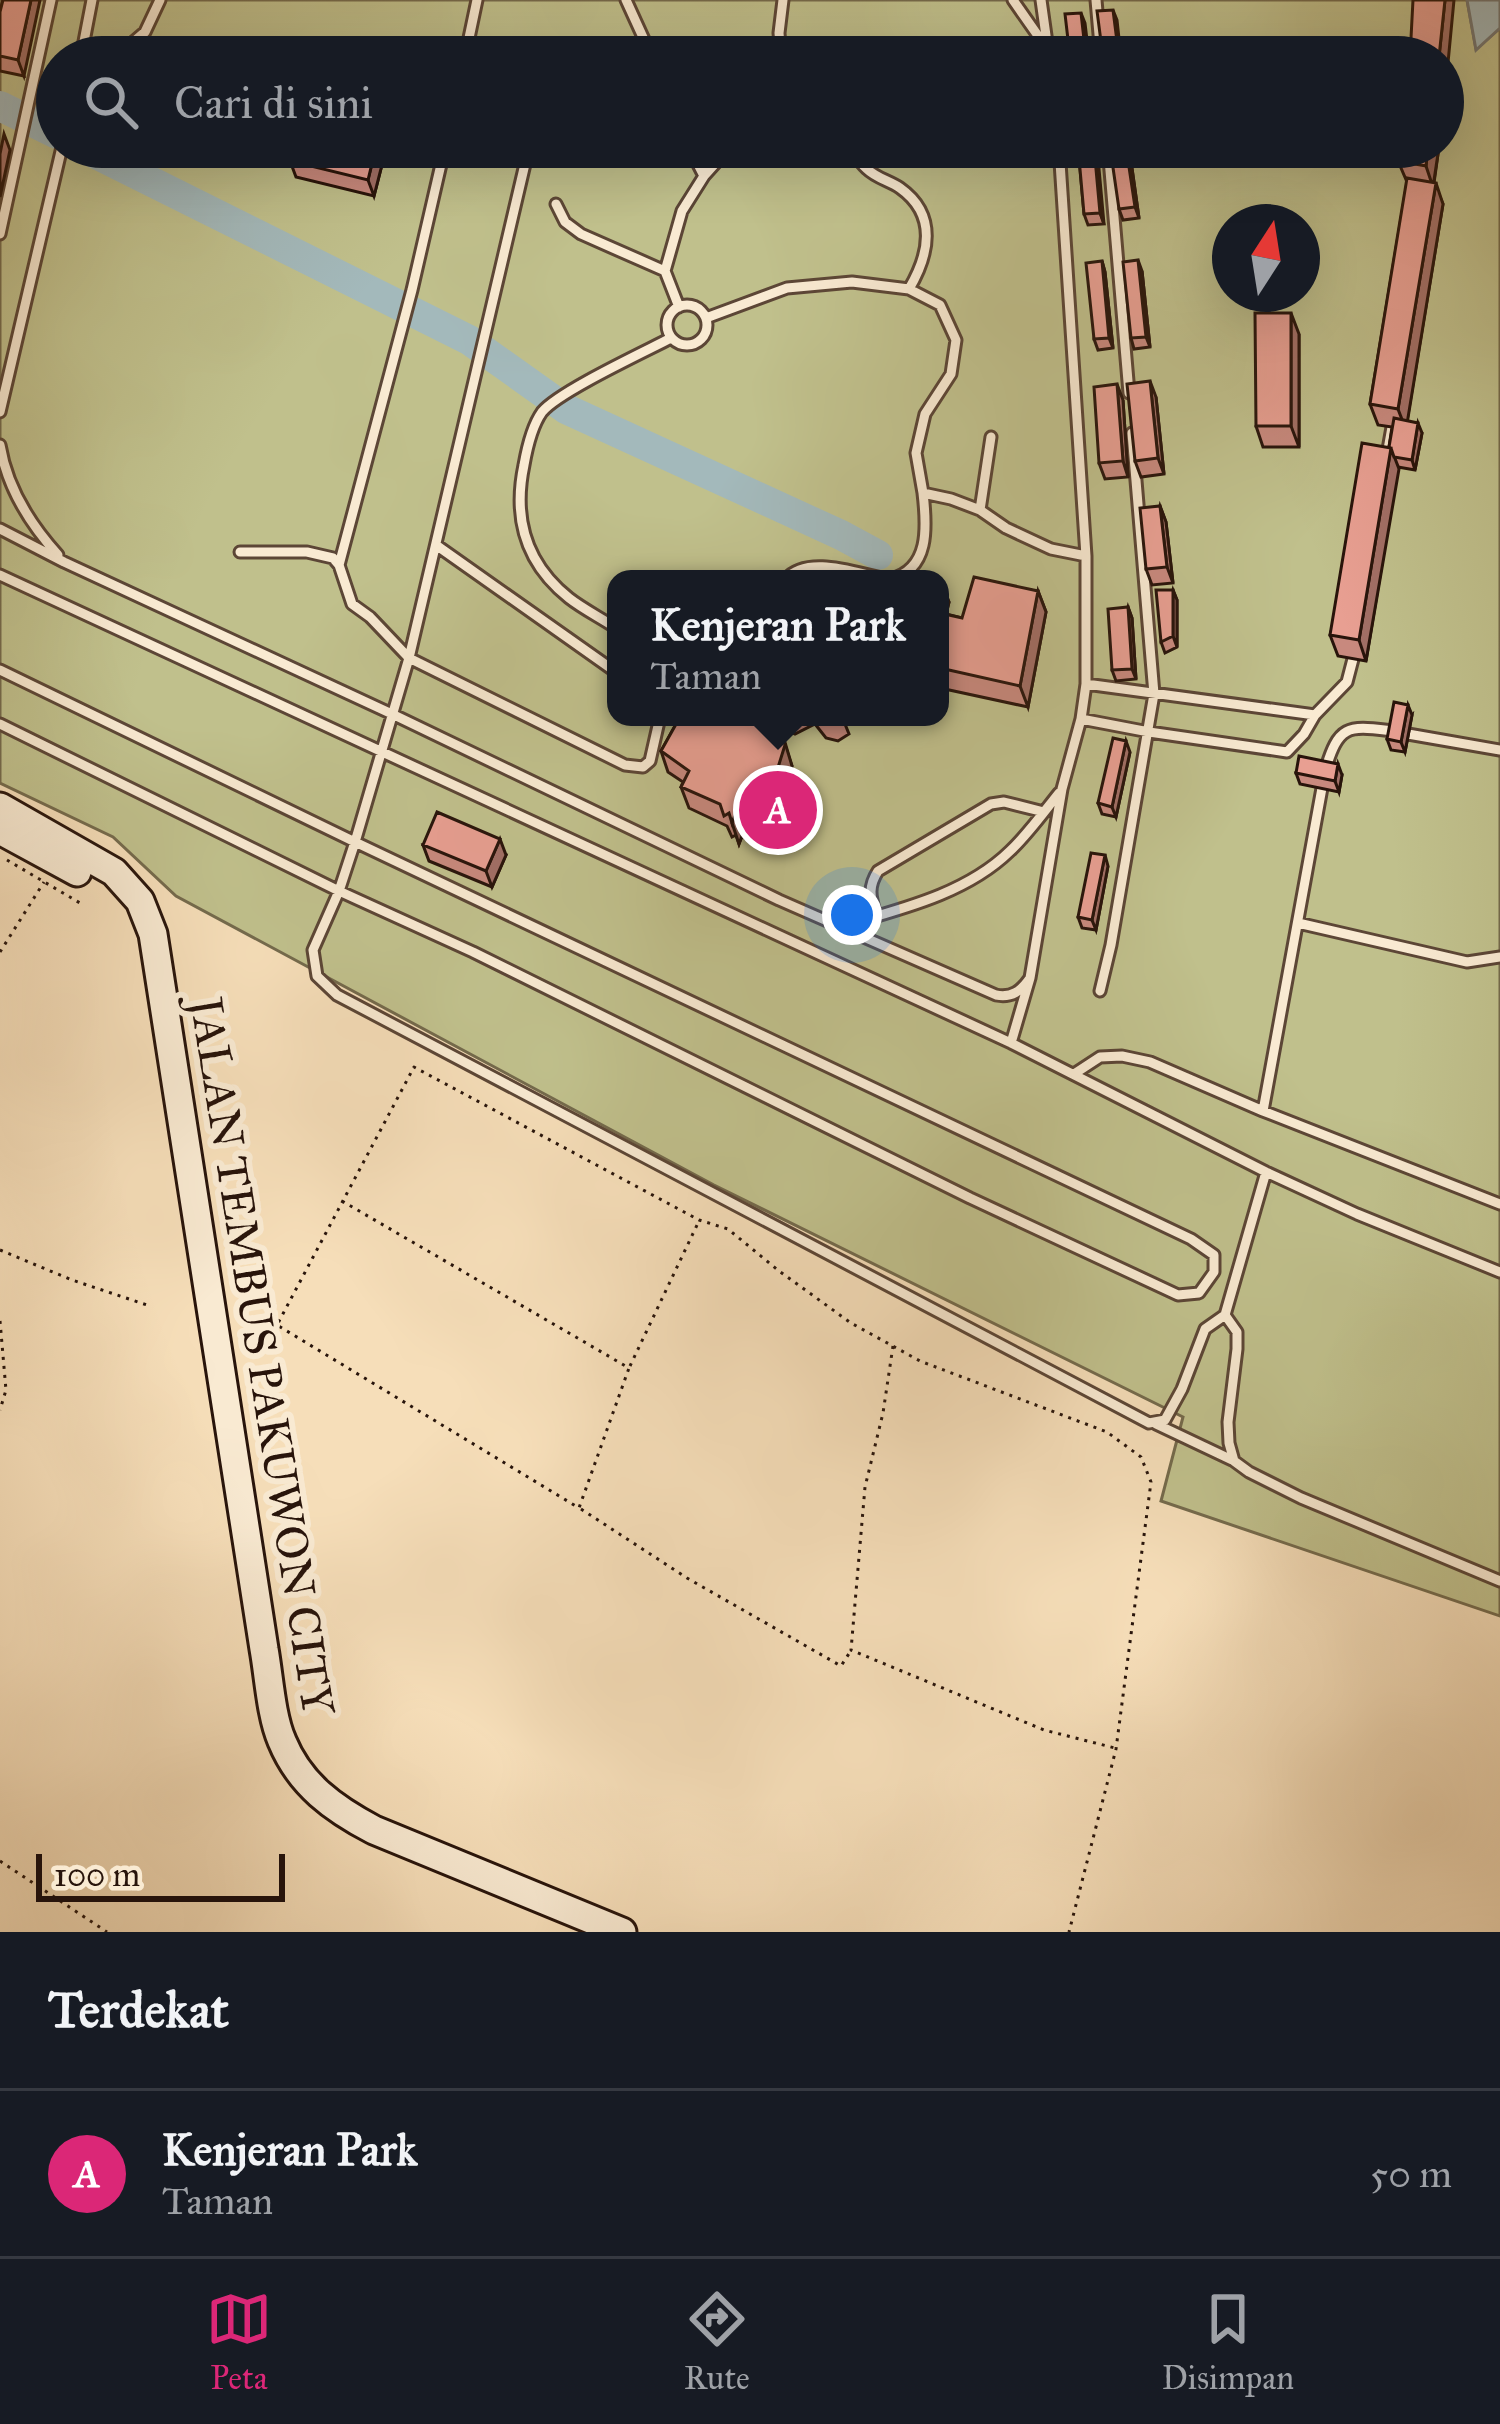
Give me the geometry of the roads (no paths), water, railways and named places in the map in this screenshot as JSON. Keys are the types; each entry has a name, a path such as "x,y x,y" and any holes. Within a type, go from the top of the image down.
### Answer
{"street":[{"name":"JALAN TEMBUS PAKUWON CITY","path":"0,807 114,872 140,901 153,934 264,1649 281,1739 293,1761 312,1790 356,1821 622,1932"},
{"name":"JALAN TEMBUS PAKUWON CITY","path":"0,830 108,890 127,912 137,938 246,1649 266,1740 286,1784 318,1816 369,1846 582,1932"}],"lane":[{"path":"43,36 51,0"},
{"path":"85,36 92,0"},
{"path":"140,36 160,0"},
{"path":"469,36 477,0"},
{"path":"626,0 642,36"},
{"path":"779,36 783,0"},
{"path":"1013,0 1037,36"},
{"path":"1041,0 1046,36"},
{"path":"1096,0 1099,36"},
{"path":"0,235 36,70"},
{"path":"0,412 57,168"},
{"path":"339,565 440,168"},
{"path":"524,168 409,658 356,842 313,950 317,976 337,995 1128,1412 1301,1498 1500,1581"},
{"path":"700,168 704,176"},
{"path":"679,307 664,271 682,211 712,168"},
{"path":"866,168 901,188 917,204 928,238 922,266 909,289"},
{"path":"1011,1043 1030,978 1062,789 1086,684 1086,556 1061,168"},
{"path":"1110,168 1130,404"},
{"path":"556,204 580,234 664,271"},
{"path":"706,318 787,288 852,282 909,289 940,305 956,340 951,374 925,414 916,453 928,531 911,570"},
{"path":"679,307 700,310 706,318 704,336 697,343 679,344 671,338 667,326 679,307"},
{"path":"607,622 566,596 534,558 519,517 528,445 543,411 671,338"},
{"path":"1100,991 1154,694 1132,427"},
{"path":"1385,466 1392,427"},
{"path":"980,510 991,437"},
{"path":"0,445 17,499 39,535 64,562"},
{"path":"923,493 980,510 1037,544 1086,556"},
{"path":"0,529 839,927 996,995 1021,991 1030,978"},
{"path":"436,545 607,666"},
{"path":"240,552 307,552 333,558 352,604 409,658 625,765 643,767 650,761 658,726"},
{"path":"797,570 836,570"},
{"path":"0,575 1011,1043 1266,1172 1500,1272"},
{"path":"1081,718 1287,752 1347,682 1353,659"},
{"path":"0,670 1191,1239 1214,1255 1214,1271 1198,1293 1178,1294 970,1198 0,724"},
{"path":"1086,684 1316,716"},
{"path":"1324,771 1333,743 1342,733 1360,727 1394,731"},
{"path":"1408,734 1500,750"},
{"path":"1263,1112 1322,788"},
{"path":"839,927 968,883 1008,854 1062,789"},
{"path":"876,916 869,893 878,871 991,804 1004,802 1044,812"},
{"path":"1298,922 1467,962 1500,957"},
{"path":"1074,1074 1100,1057 1150,1061 1263,1112 1500,1204"},
{"path":"1156,1424 1165,1420 1183,1389 1205,1329 1225,1315 1266,1172"},
{"path":"1225,1315 1237,1332 1228,1422 1234,1461"}],"waterway":[{"path":"0,106 36,124"},
{"path":"124,168 469,340 566,409 878,555"}],"place":[{"name":"Kenjeran Park","path":"778,810"}]}
